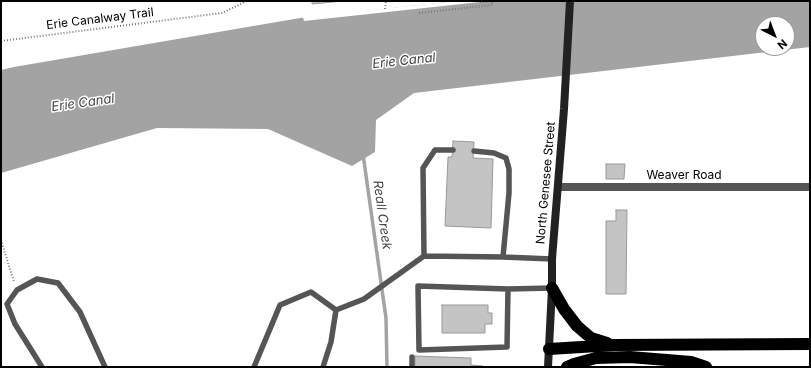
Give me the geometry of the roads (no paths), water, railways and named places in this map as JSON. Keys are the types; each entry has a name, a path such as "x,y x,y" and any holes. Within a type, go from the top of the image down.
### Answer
{"highway":[{"path":"552,288 564,309 577,326 591,338 614,346"},
{"path":"549,349 614,346 810,344"},
{"path":"567,367 596,358 630,357 691,362 706,367"}],"main road":[{"name":"North Genesee Street","path":"548,367 552,259 564,109 570,1"}],"street":[{"name":"Weaver Road","path":"558,188 810,187"}],"lane":[{"path":"424,256 424,168 435,150 452,150"},
{"path":"474,151 494,153 506,158 509,170 509,193 504,257"},
{"path":"336,310 364,299 424,256 552,259"},
{"path":"42,367 15,324 7,304 17,290 37,279 58,283 80,312 105,367"},
{"path":"508,288 507,347 419,350 418,286 552,288"},
{"path":"254,367 280,304 311,292 336,310"},
{"path":"323,367 331,342 336,310"},
{"path":"412,357 412,367"}],"water":[{"name":"Erie Canal","path":"457,1 810,1 810,47 795,49 795,16 755,16 755,53 414,93 376,120 375,152 352,166 268,129 157,128 1,173 1,70 300,18"}],"waterway":[{"name":"Reall Creek","path":"363,154 386,318 387,367"}]}
